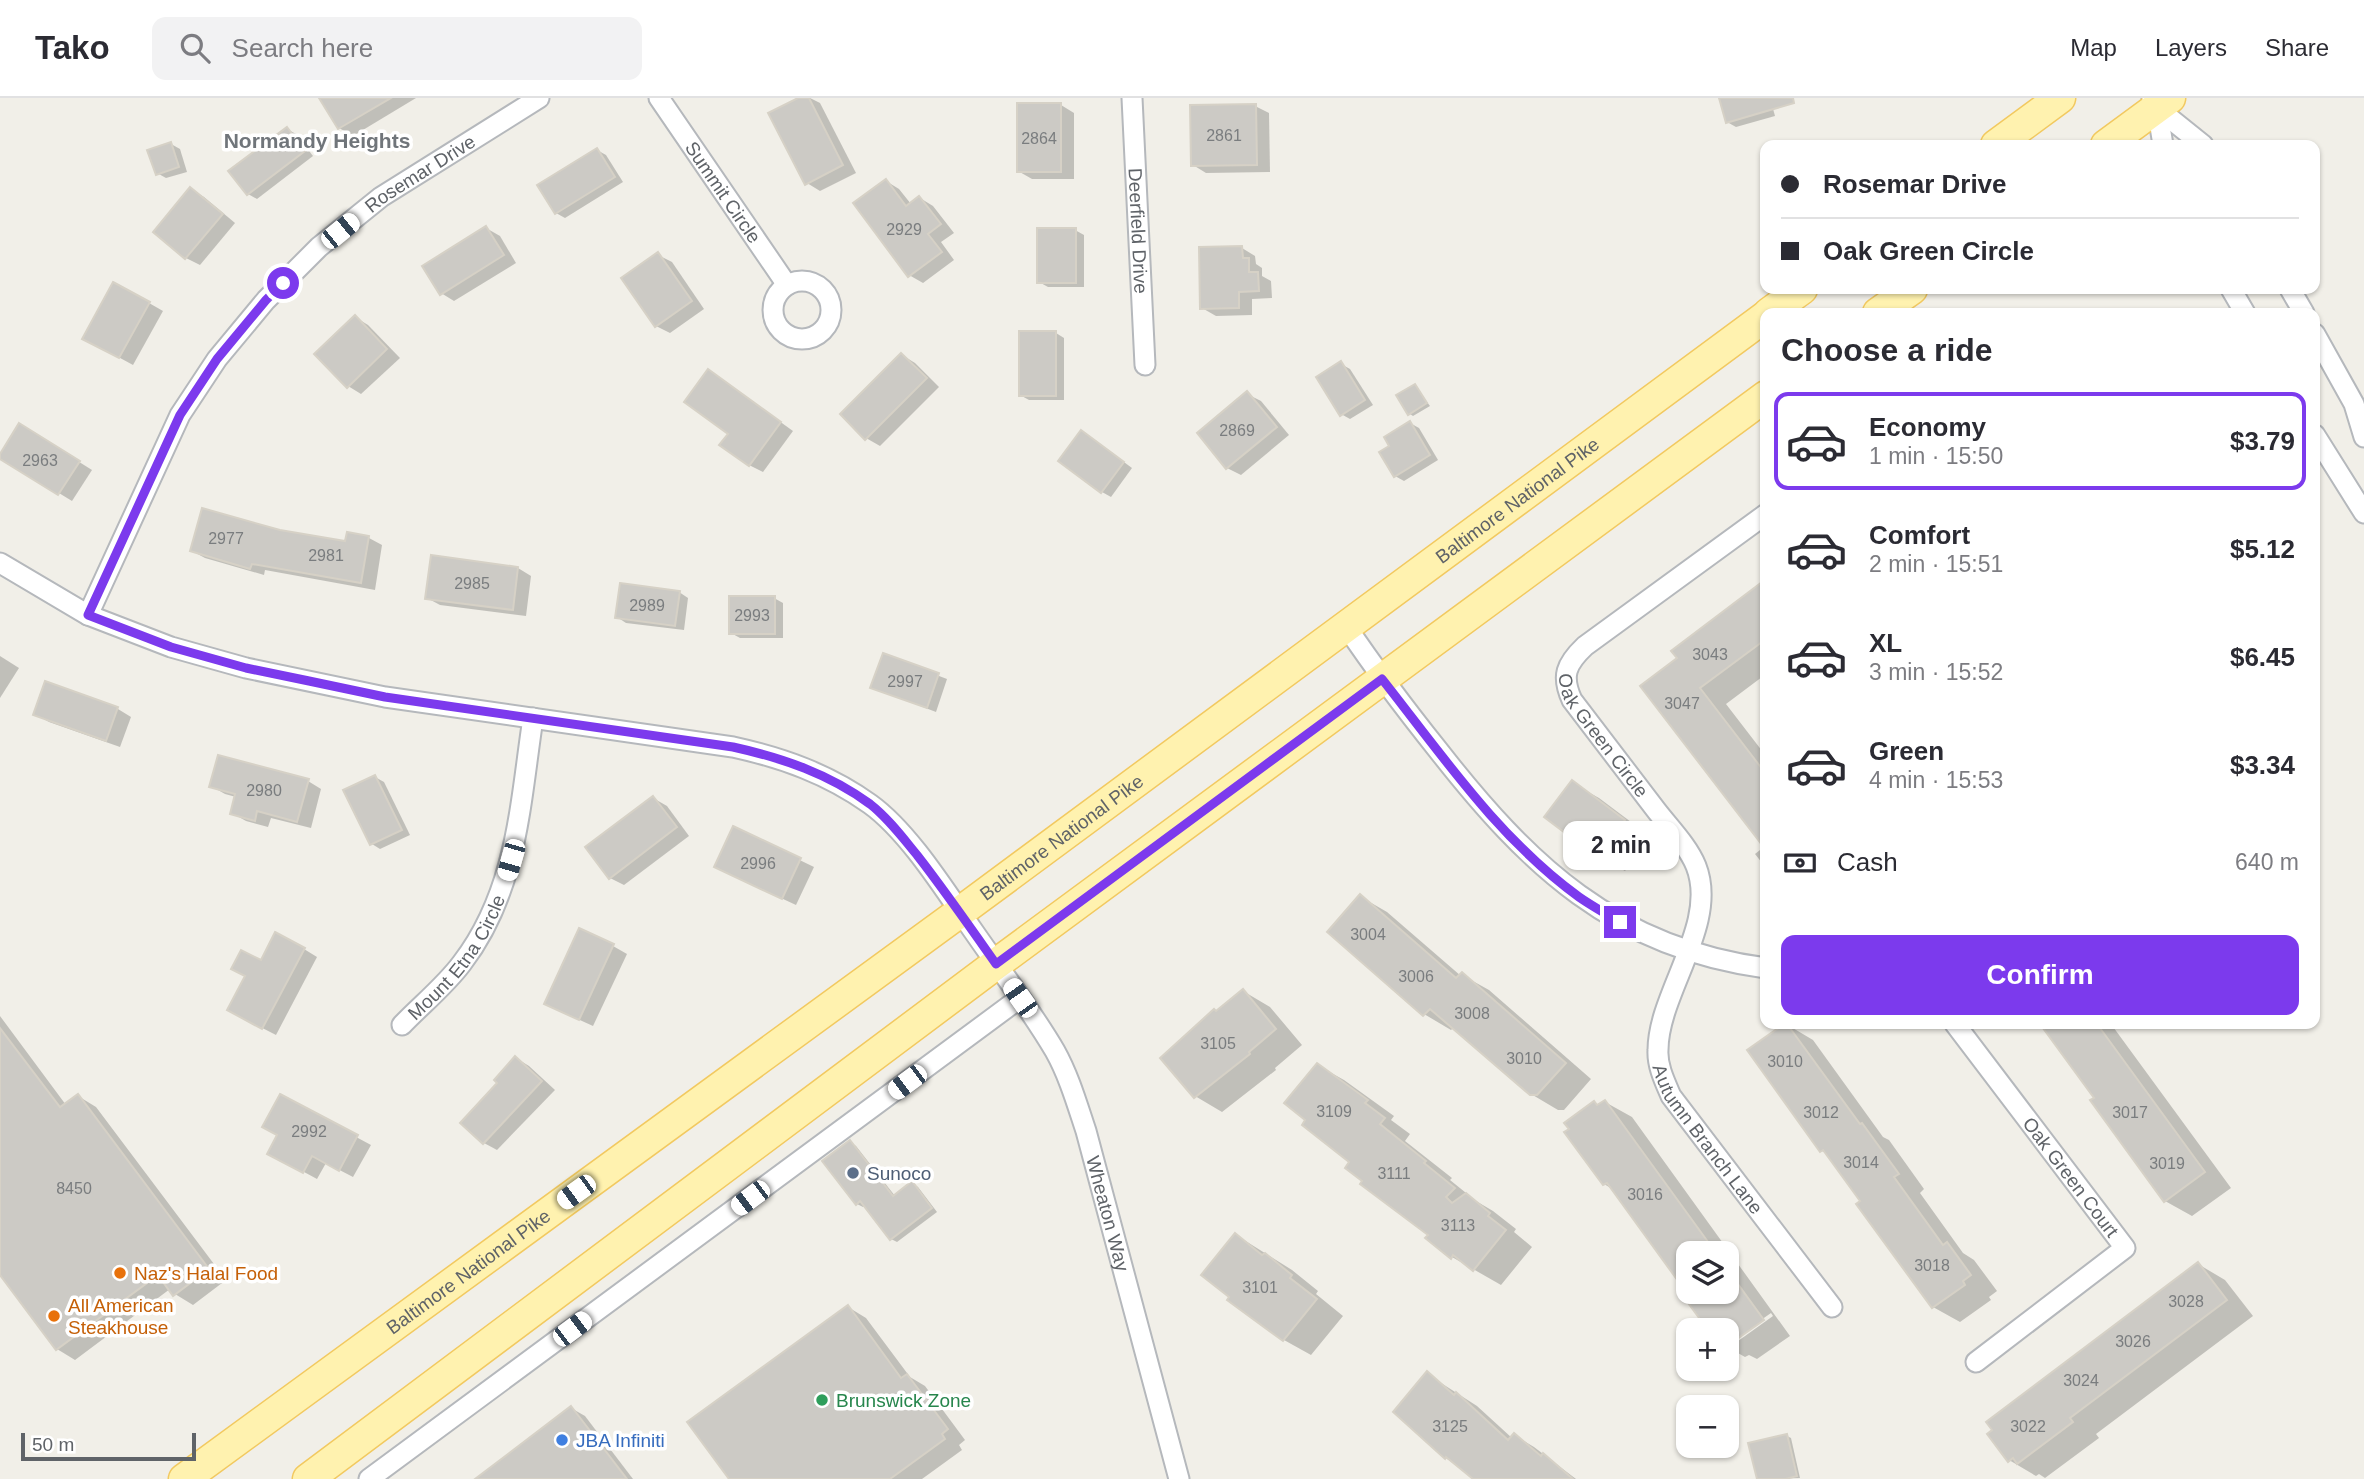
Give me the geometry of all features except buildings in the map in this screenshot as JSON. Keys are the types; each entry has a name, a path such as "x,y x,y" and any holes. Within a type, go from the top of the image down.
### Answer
{"main road":[{"path":"2003,140 2060,98"},
{"path":"2112,140 2160,101"},
{"name":"Baltimore National Pike","path":"1775,308 1795,294"},
{"path":"1885,308 1905,294"},
{"name":"Baltimore National Pike","path":"184,1479 960,912 1760,319"},
{"path":"307,1479 996,964 1760,400"}],"street":[{"name":"Rosemar Drive","path":"88,615 180,415 217,359 266,300 319,247 381,197 539,98"},
{"name":"Summit Circle","path":"659,98 787,285"},
{"name":"Deerfield Drive","path":"1132,98 1144,365"},
{"path":"2160,101 2163,140"},
{"path":"2160,101 2198,140"},
{"path":"2320,343 2354,404 2364,437"},
{"path":"2320,443 2364,513"},
{"name":"Oak Green Circle","path":"1689,951 1700,903 1696,866 1678,838 1572,700 1567,689 1566,672 1572,659 1585,646 1760,518"},
{"name":"Wheaton Way","path":"0,563 88,615 171,647 246,668 385,697 733,747 774,756 810,769 873,806 902,835 960,912 1055,1052 1071,1087 1086,1131 1179,1479"},
{"path":"1346,626 1382,679 1469,789 1504,830 1540,865 1579,897 1620,922 1689,951 1760,967"},
{"name":"Mount Etna Circle","path":"402,1025 461,964 486,926 500,898 511,860 533,719"},
{"name":"Autumn Branch Lane","path":"1689,951 1659,1031 1657,1053 1663,1078 1671,1096 1832,1307"},
{"path":"369,1479 1020,998"},
{"name":"Oak Green Court","path":"1959,1029 2125,1248 1976,1362"}],"place":[{"name":"Sunoco","path":"853,1173"},
{"name":"Naz's Halal Food","path":"120,1273"},
{"name":"All American Steakhouse","path":"54,1316"},
{"name":"Brunswick Zone","path":"822,1400"},
{"name":"JBA Infiniti","path":"562,1440"}],"district":[{"name":"Normandy Heights","path":"317,141"}],"route":[{"path":"283,283 217,359 180,415 88,615 171,647 246,668 385,697 733,747 774,756 810,769 873,806 902,835 996,964 1382,679 1504,830 1540,865 1579,897 1620,922"}]}
